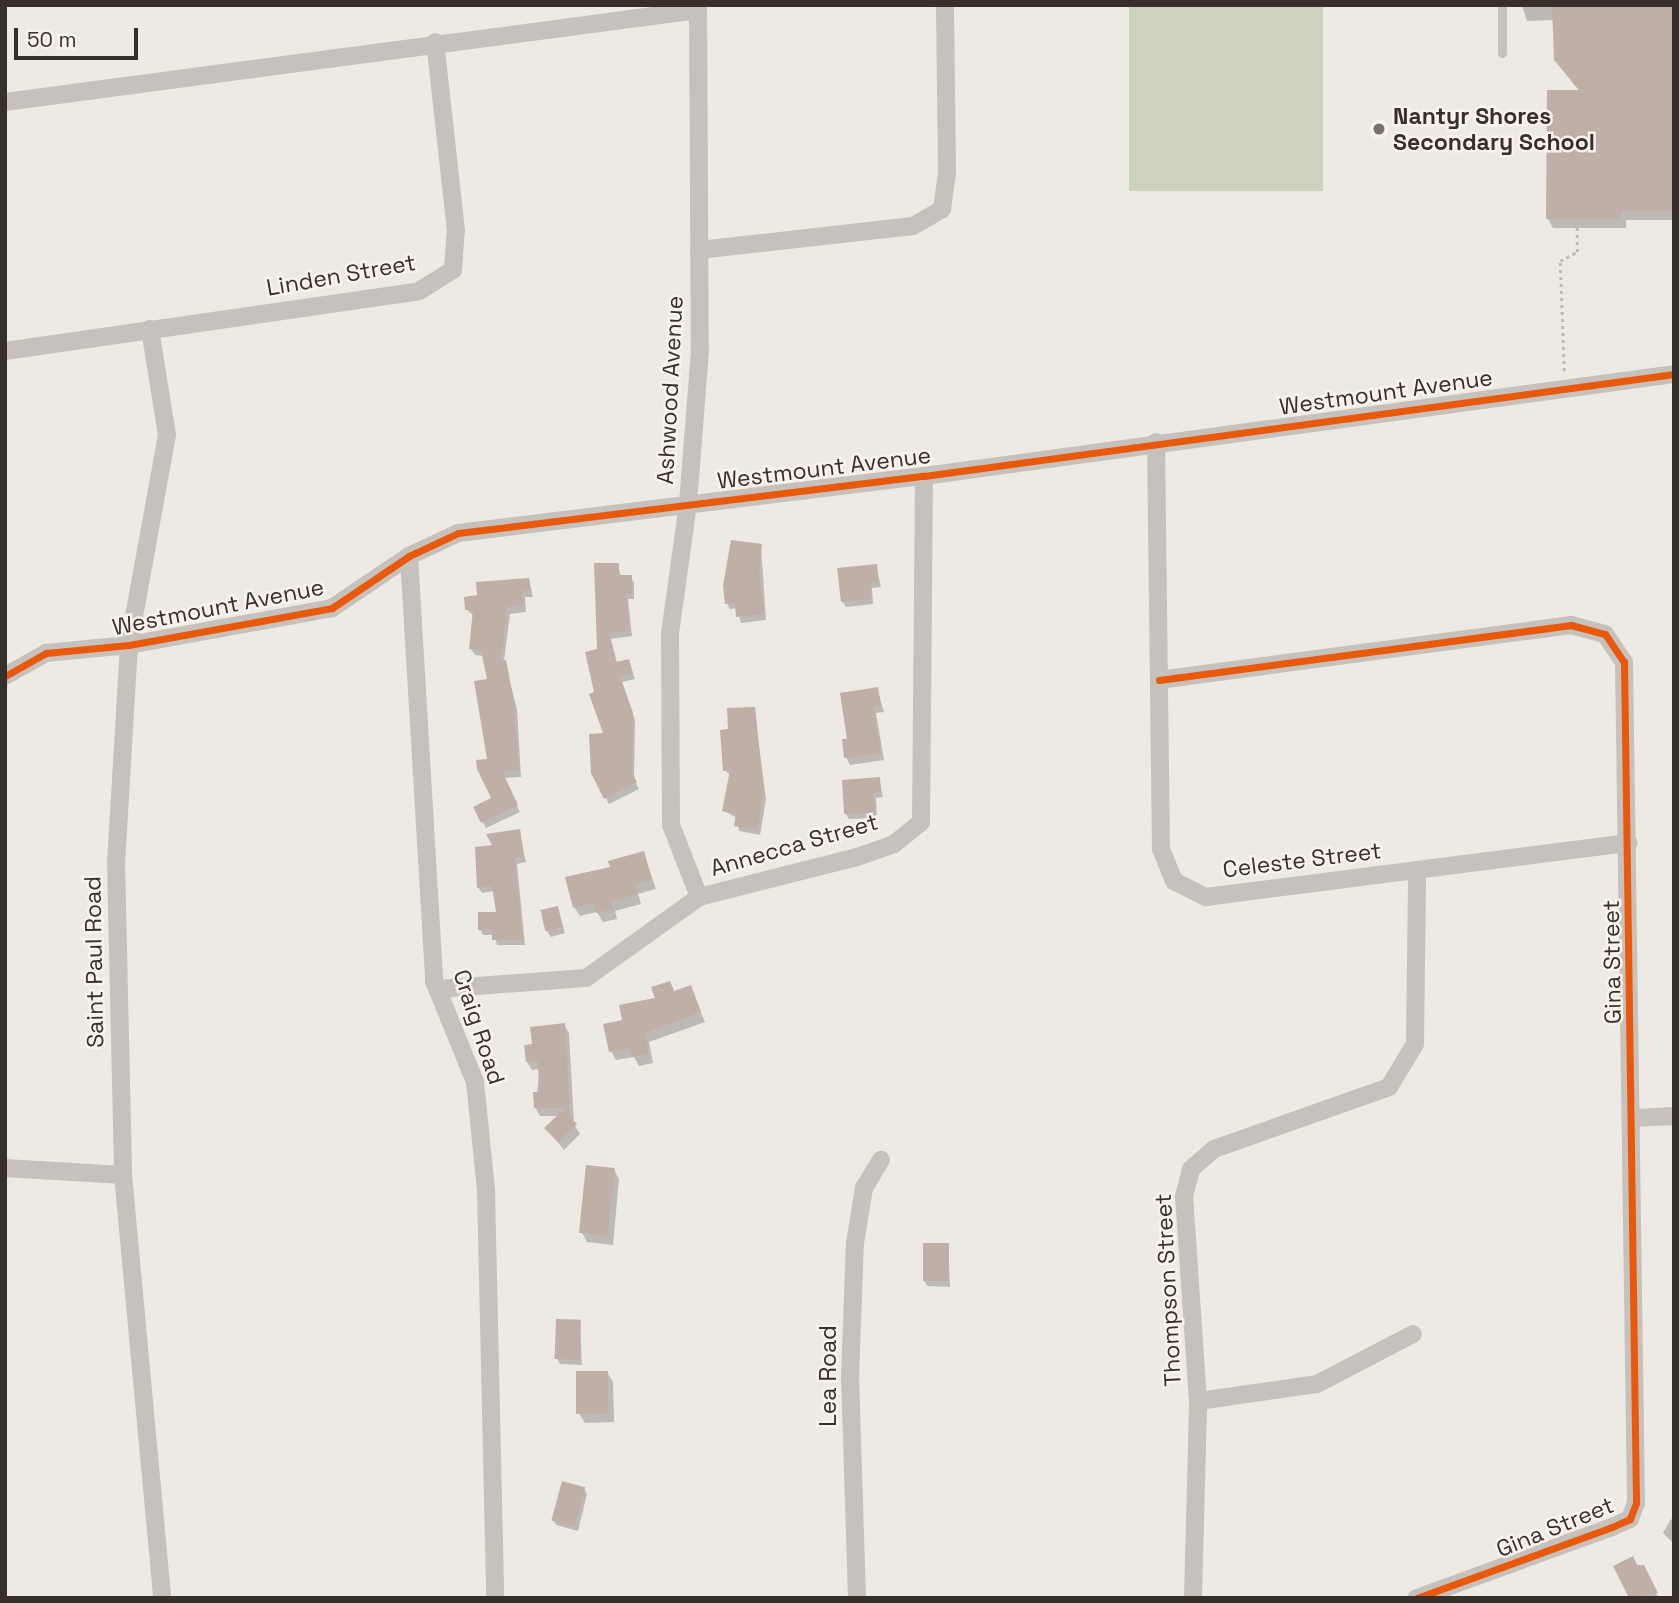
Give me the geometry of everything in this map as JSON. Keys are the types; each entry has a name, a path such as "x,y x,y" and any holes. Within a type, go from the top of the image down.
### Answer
{"street":[{"path":"699,250 914,226 942,209 947,172 945,5"},
{"path":"5,103 698,8"},
{"name":"Ashwood Avenue","path":"698,8 700,351 688,504 670,634 671,825 699,897"},
{"name":"Linden Street","path":"5,351 419,291 453,270 456,230 435,42"},
{"name":"Saint Paul Road","path":"150,329 167,435 137,623 129,645 116,861 123,1175 162,1598"},
{"name":"Westmount Avenue","path":"5,676 46,653 129,645 332,608 409,556 458,533 925,476 1156,442 1674,374"},
{"name":"Celeste Street","path":"1156,442 1161,849 1174,881 1206,897 1629,843"},
{"name":"Annecca Street","path":"438,989 586,978 699,897 857,857 894,844 921,822 925,476"},
{"name":"Craig Road","path":"409,556 438,989 475,1082 486,1190 495,1598"},
{"name":"Gina Street","path":"1159,680 1571,625 1605,634 1625,662 1634,1118 1636,1503 1630,1519 1417,1598"},
{"name":"Thompson Street","path":"1193,1598 1198,1401 1184,1196 1191,1169 1214,1149 1389,1087 1415,1044 1418,870"},
{"path":"1634,1118 1674,1116"},
{"name":"Lea Road","path":"857,1598 850,1377 855,1243 864,1188 881,1160"},
{"path":"5,1168 123,1175"},
{"path":"1198,1401 1317,1384 1413,1334"}],"lane":[{"path":"1502,53 1503,5"}],"path":[{"path":"1565,388 1560,261 1577,252 1577,222"}],"green space":[{"path":"1129,5 1323,5 1323,191 1129,191"}],"building":[{"path":"1552,5 1674,5 1674,211 1621,211 1621,219 1546,219 1547,90 1580,90 1554,60"},
{"path":"731,540 762,544 759,571 764,614 736,617 735,603 725,604 723,586"},
{"path":"594,563 619,563 619,575 632,575 632,594 626,594 630,631 609,633 616,662 629,659 633,673 620,676 633,713 632,773 637,782 604,799 591,773 589,734 603,733 589,694 594,692 585,652 597,649"},
{"path":"877,564 879,582 870,582 871,599 841,602 837,568"},
{"path":"529,578 531,591 522,591 523,606 507,607 501,660 506,660 514,701 519,771 502,771 518,805 481,823 473,807 491,798 477,769 476,760 487,759 474,681 487,679 481,650 469,649 473,610 465,610 464,597 477,595 476,582"},
{"path":"878,687 881,705 873,706 881,753 844,758 842,739 847,739 840,693"},
{"path":"755,707 764,792 757,830 734,826 736,814 722,811 730,770 723,771 720,730 728,729 727,708"},
{"path":"880,777 881,792 873,793 875,812 844,814 842,780"},
{"path":"520,829 524,856 515,858 523,940 492,940 492,930 478,930 478,912 496,912 492,886 477,888 475,847 492,845 486,834"},
{"path":"644,851 652,879 635,884 637,894 611,902 613,909 596,913 594,903 573,908 565,877 610,867 608,861"},
{"path":"558,906 563,927 545,931 540,910"},
{"path":"670,981 674,991 691,985 701,1012 645,1033 649,1054 632,1057 630,1048 609,1052 603,1024 622,1020 619,1005 655,998 651,987"},
{"path":"565,1023 570,1117 577,1124 558,1142 544,1128 565,1108 534,1108 533,1092 539,1092 538,1061 526,1062 524,1045 532,1044 530,1027"},
{"path":"586,1165 615,1168 608,1236 579,1233"},
{"path":"923,1243 949,1243 949,1281 923,1281"},
{"path":"556,1319 581,1320 580,1360 555,1359"},
{"path":"576,1371 608,1371 608,1414 576,1414"},
{"path":"562,1481 585,1487 575,1527 551,1521"},
{"path":"1633,1556 1637,1565 1644,1565 1658,1593 1629,1598 1613,1566"}],"cycle path":[{"path":"5,676 46,653 129,645 332,608 409,556 458,533 924,476 1674,374"},
{"path":"1159,680 1571,625 1605,634 1624,662 1636,1503 1630,1519 1612,1527 1417,1598"}],"place":[{"name":"Nantyr Shores Secondary School","path":"1379,129"}]}
